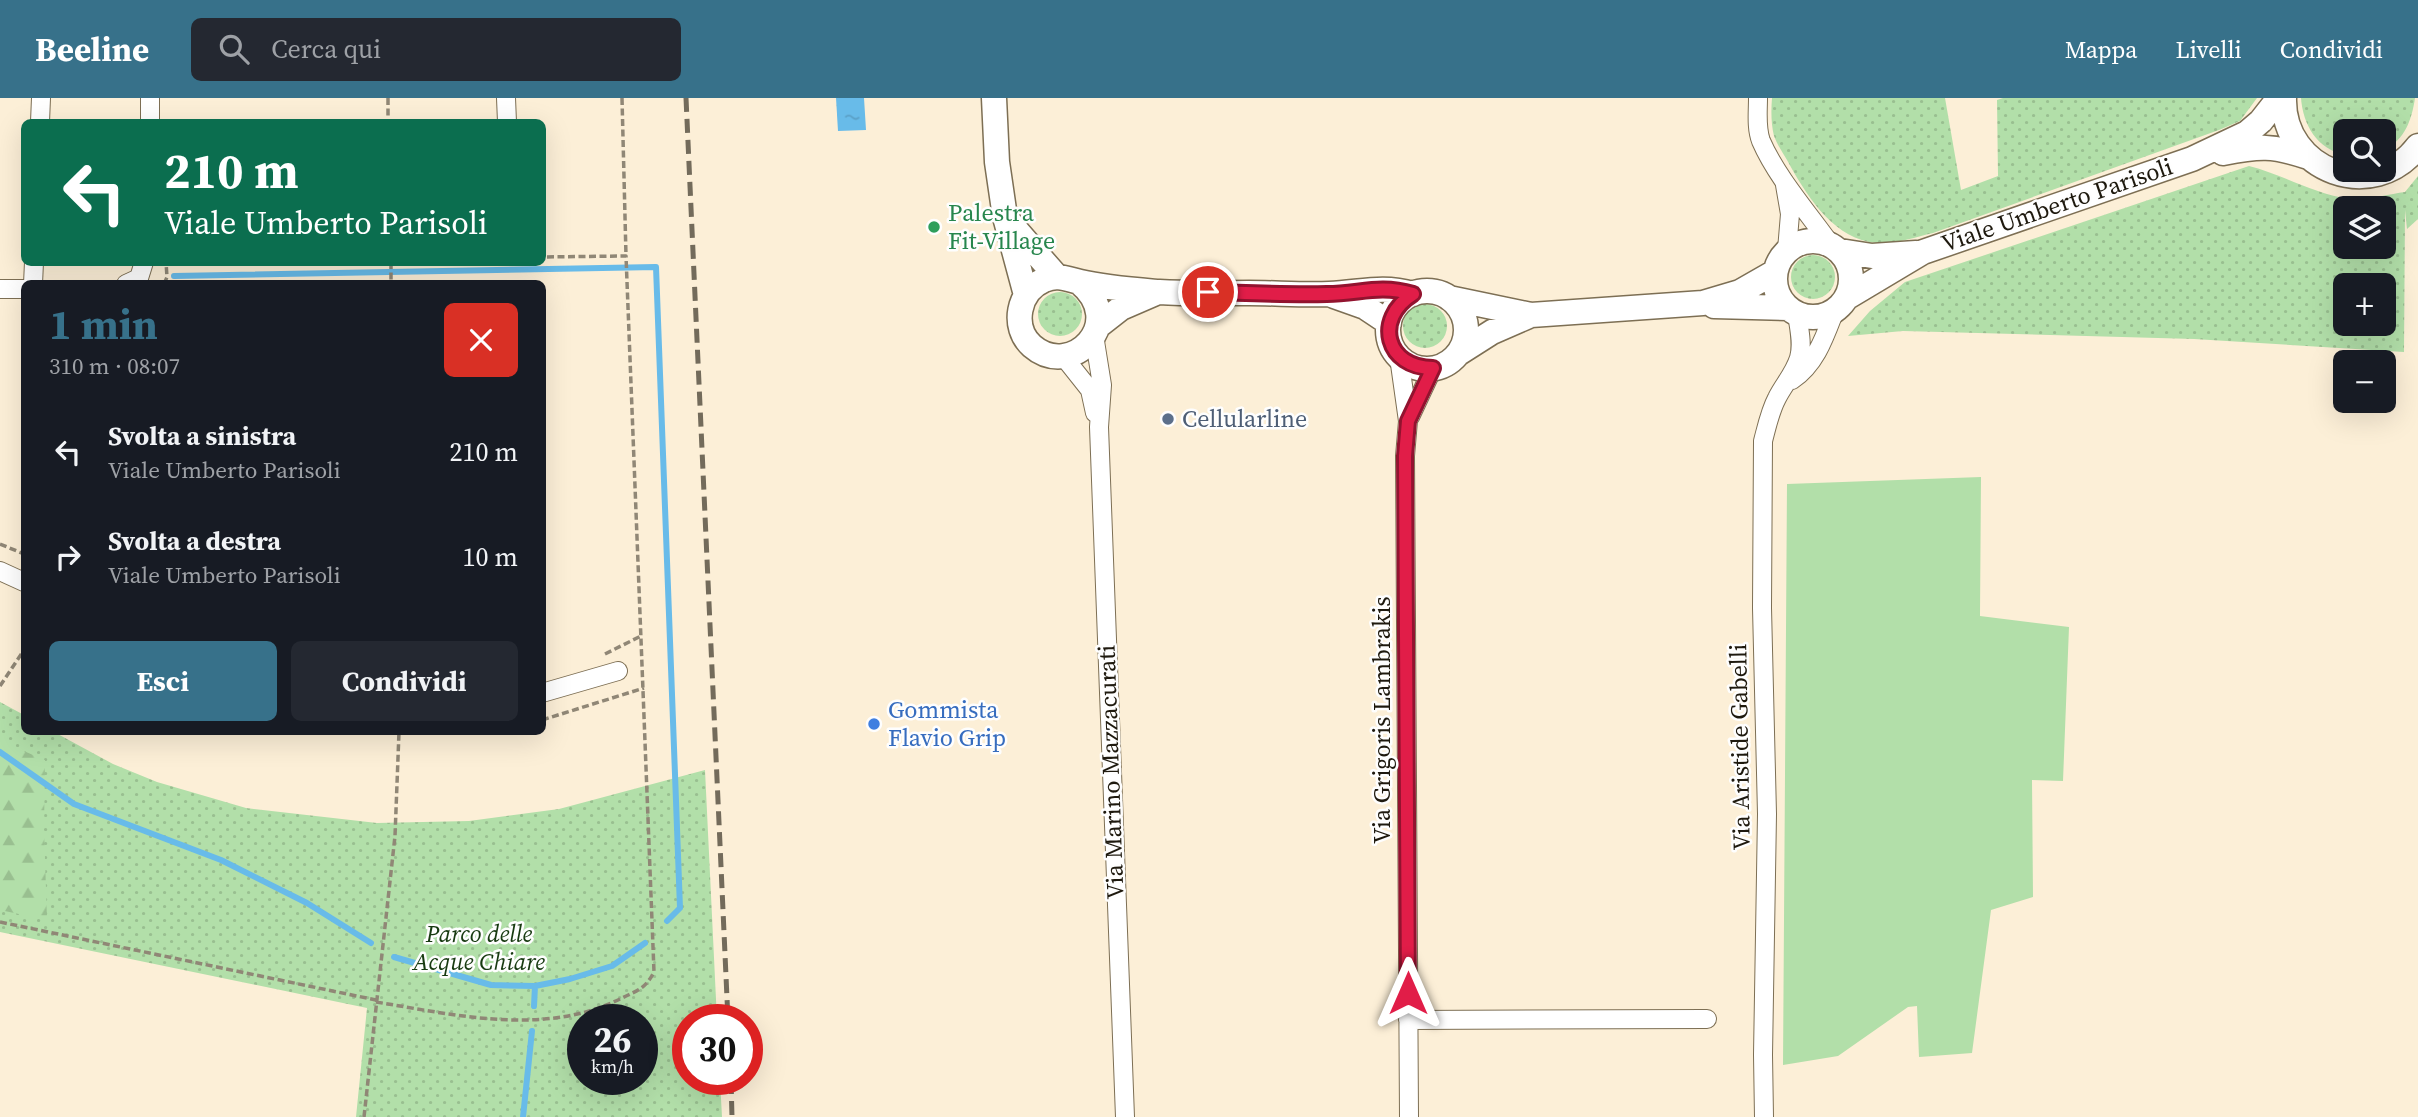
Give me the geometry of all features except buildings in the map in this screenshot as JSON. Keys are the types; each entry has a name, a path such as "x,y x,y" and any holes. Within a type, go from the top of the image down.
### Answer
{"street":[{"path":"40,119 41,98"},
{"path":"150,98 150,119"},
{"path":"506,98 507,119"},
{"name":"Via Marino Mazzacurati","path":"994,98 997,162 1004,217 1026,295 1020,315 1024,336 1041,352 1063,356 1090,390 1099,427"},
{"path":"1758,98 1757,121 1761,140 1784,181 1847,261 1851,274 1850,286 1840,304"},
{"name":"Viale Umberto Parisoli","path":"1703,303 1723,307 1792,311 1810,317 1823,316 1923,252 2192,159 2247,133 2261,121 2279,98"},
{"name":"Viale Umberto Parisoli","path":"2284,98 2288,127 2296,143 2308,157"},
{"name":"Viale Umberto Parisoli","path":"2192,159 2257,147 2281,148 2308,157 2328,170 2349,176 2372,176 2393,168 2412,155 2418,146"},
{"path":"1784,181 1790,214 1787,250 1775,272 1776,291 1792,311"},
{"name":"Via Marino Mazzacurati","path":"1004,217 1068,280 1089,290 1099,313 1096,330 1102,385 1099,427 1125,1117"},
{"name":"Viale Umberto Parisoli","path":"1787,250 1808,240 1872,256 1923,252"},
{"name":"Viale Umberto Parisoli","path":"1068,280 1158,292 1330,294 1373,288 1395,289 1413,294 1432,291 1449,298 1531,315 1703,303 1740,292 1775,272"},
{"path":"1026,295 1034,286 1045,280 1068,280"},
{"path":"0,289 21,289"},
{"name":"Viale Umberto Parisoli","path":"1096,330 1121,307 1158,292"},
{"name":"Viale Umberto Parisoli","path":"1330,294 1366,307 1389,323"},
{"path":"1413,294 1402,301 1389,323 1392,347 1399,357 1409,364 1433,368"},
{"path":"1449,298 1458,306 1464,317 1466,329 1459,353"},
{"name":"Via Aristide Gabelli","path":"1789,382 1804,372 1814,358 1840,304"},
{"name":"Via Aristide Gabelli","path":"1764,1117 1767,814 1762,608 1763,441 1768,421 1778,397 1789,382 1801,348 1792,311"},
{"name":"Viale Umberto Parisoli","path":"1433,368 1452,360 1492,332 1531,315"},
{"path":"1063,356 1076,353 1087,345 1096,330"},
{"name":"Via Grigoris Lambrakis","path":"1399,357 1408,421 1405,456 1409,1117"},
{"name":"Via Grigoris Lambrakis","path":"1408,421 1433,368"},
{"path":"0,570 21,580"},
{"path":"546,692 618,671"},
{"path":"1408,1020 1707,1019"}],"path":[{"path":"388,98 388,119"},
{"path":"0,922 376,1001 493,1020 554,1018 603,1008 647,986 654,972 626,273 622,98"},
{"path":"546,257 626,259"},
{"path":"0,544 21,553"},
{"path":"0,686 21,654"},
{"path":"546,719 643,688"},
{"path":"364,1117 395,836 399,735"}],"green space":[{"path":"1772,98 1945,98 1961,190 1998,176 1997,100 2003,98 2257,98 2240,121 2219,130 1933,233 1885,243 1855,238 1820,210 1794,173 1774,136"},
{"path":"2301,98 2415,98 2406,128 2396,142 2396,119 2333,119 2333,151 2313,134 2302,108"},
{"path":"2249,166 2334,196 2333,259 2396,259 2396,196 2382,196 2405,192 2418,176 2418,219 2407,229 2405,210 2404,352 2194,339 1903,331 1848,336 1870,311 1905,282"},
{"path":"1813,255 1829,261 1835,277 1829,293 1813,299 1797,293 1791,277 1797,261"},
{"path":"1060,292 1076,298 1082,314 1076,330 1060,336 1044,330 1038,314 1044,298"},
{"path":"1425,304 1441,310 1447,326 1441,342 1425,348 1409,342 1403,326 1409,310"},
{"path":"1981,477 1980,616 2069,627 2063,781 2032,780 2033,897 1991,910 1972,1053 1919,1057 1917,1006 1908,1007 1838,1056 1783,1065 1787,484"},
{"name":"Parco delle Acque Chiare","path":"0,702 21,713 21,735 60,735 113,764 157,782 246,808 377,823 469,821 559,809 705,770 716,1004 672,1004 672,1095 721,1095 722,1117 356,1117 367,1008 0,932"},
{"path":"0,741 45,760 47,920 0,910"}],"water":[{"path":"836,98 864,98 866,130 838,131"}],"waterway":[{"path":"174,276 656,267 680,908 667,921"},
{"path":"0,752 74,804 221,860 307,903 371,943"},
{"path":"534,1006 535,986 612,966 645,943"},
{"path":"394,957 491,985 535,986"},
{"path":"523,1117 532,1031"}],"railway":[{"path":"686,98 727,1004"},
{"path":"731,1095 732,1117"}],"place":[{"name":"Palestra Fit-Village","path":"934,227"},
{"name":"Cellularline","path":"1168,419"},
{"name":"Gommista Flavio Grip","path":"874,724"}],"route":[{"path":"1208,292 1330,294 1373,288 1395,289 1413,294 1402,301 1389,323 1392,347 1399,357 1421,368 1433,368 1408,421 1405,456 1408,993"}]}
